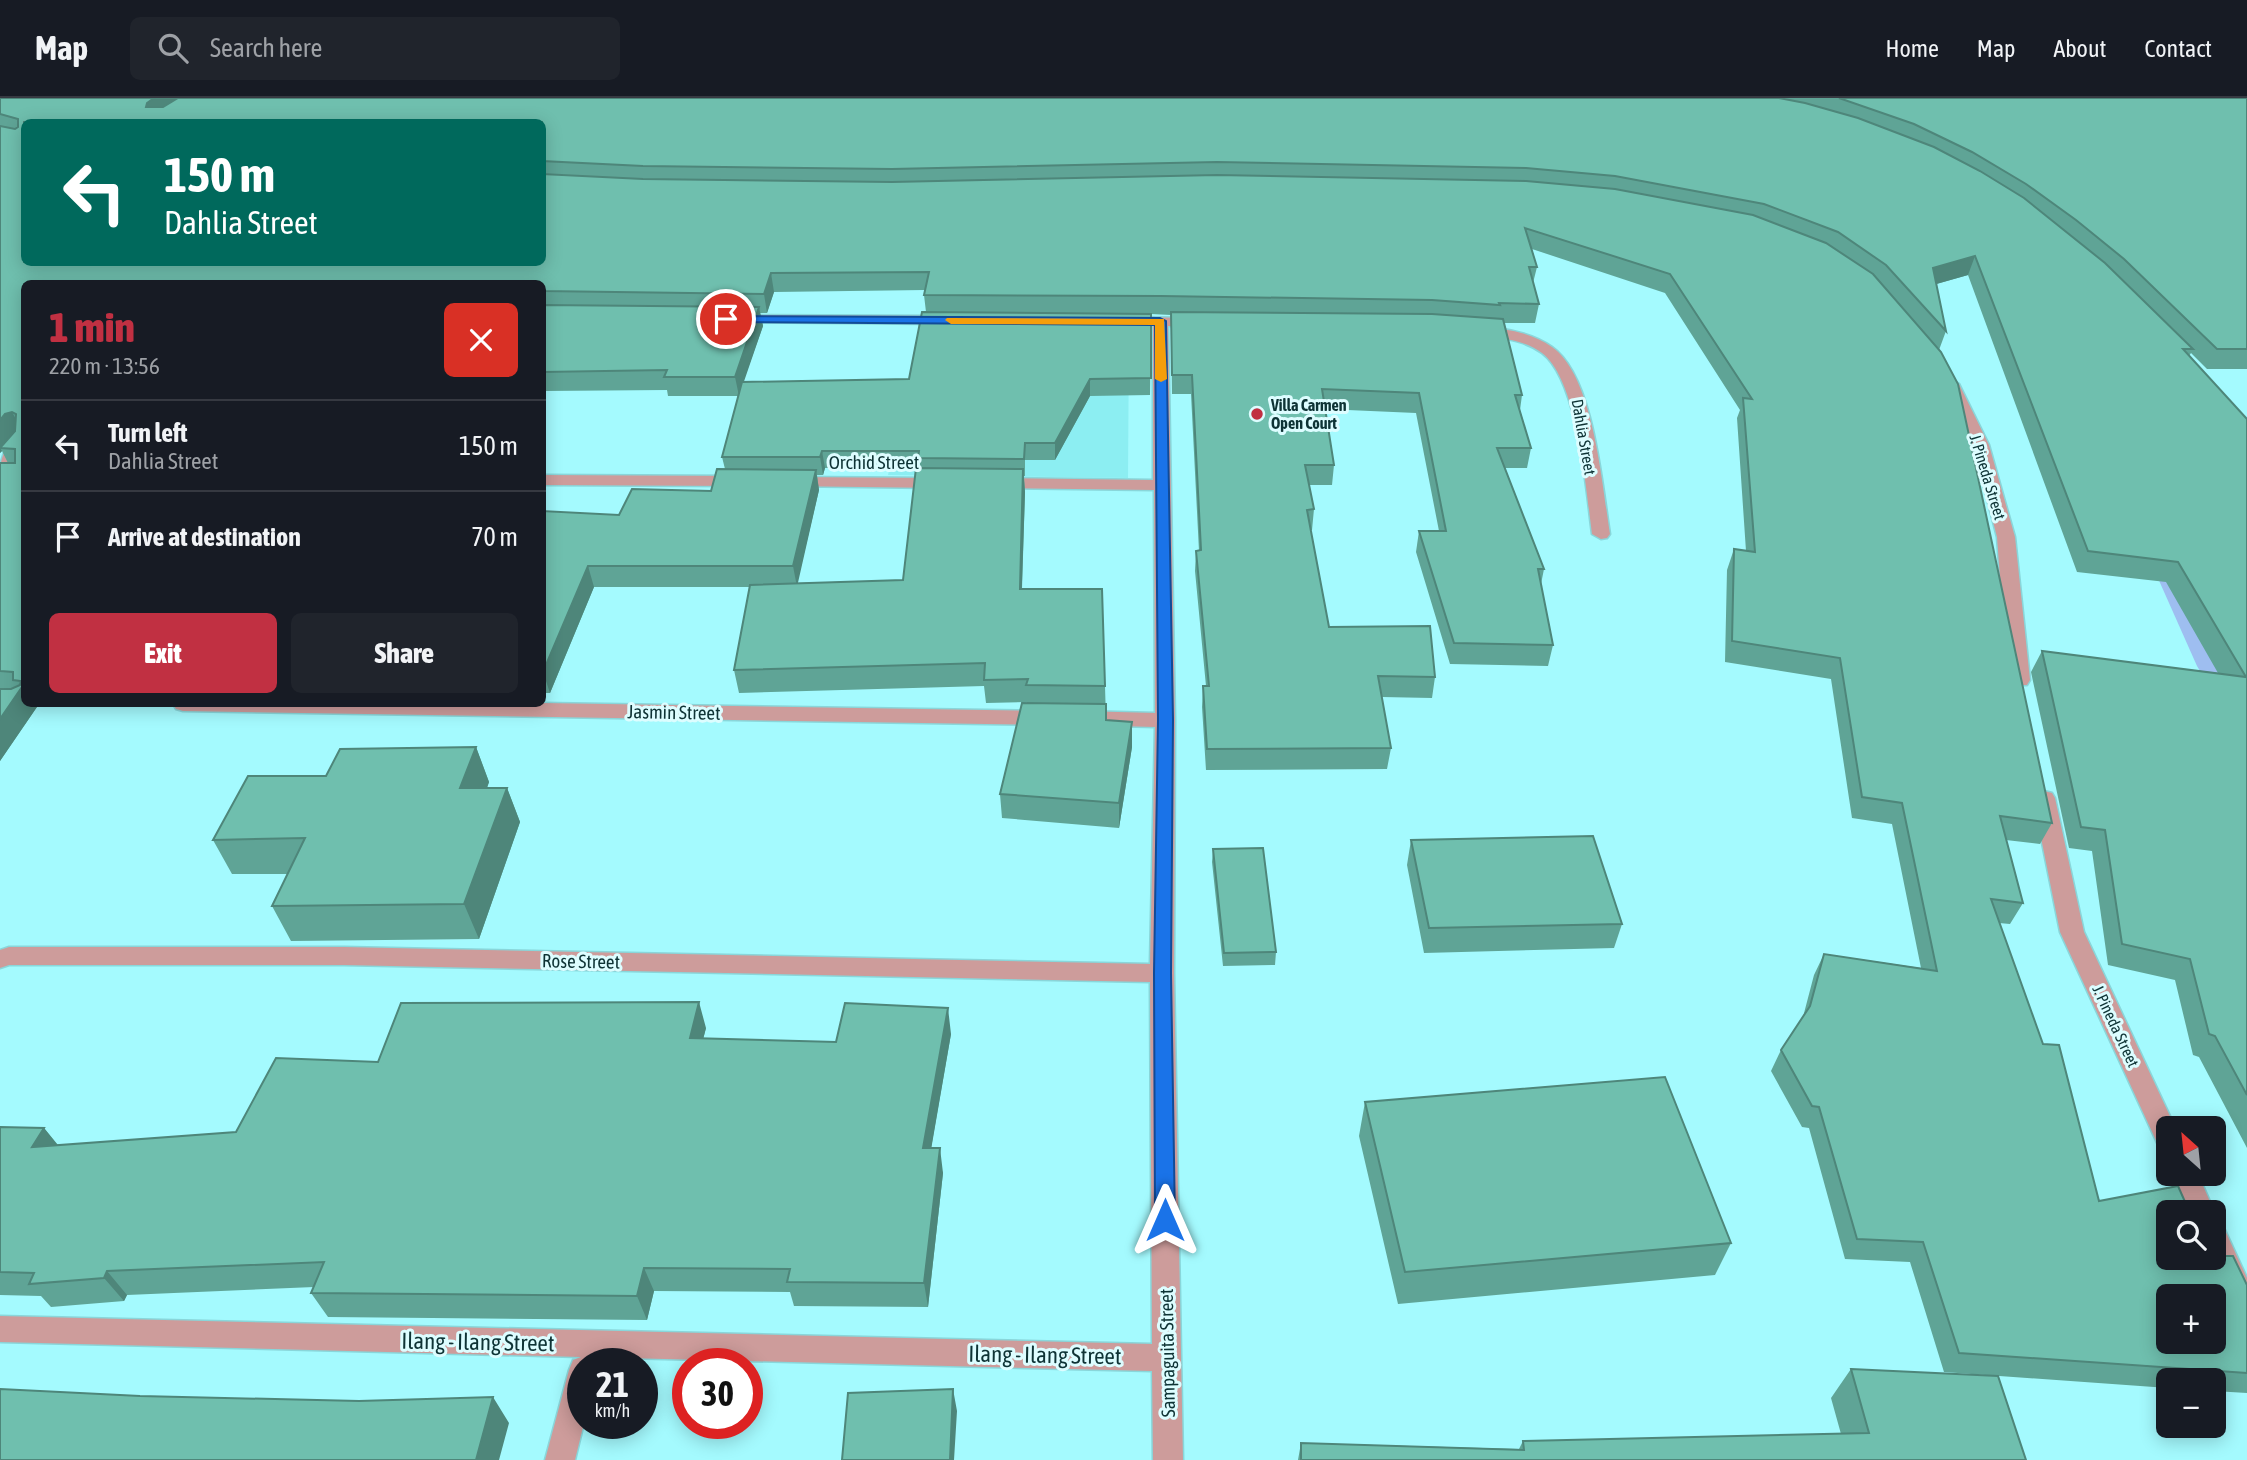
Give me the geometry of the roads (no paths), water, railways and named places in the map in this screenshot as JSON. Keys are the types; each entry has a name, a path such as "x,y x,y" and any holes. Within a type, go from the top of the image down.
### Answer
{"street":[{"path":"713,319 965,321"},
{"path":"1104,321 1214,322"},
{"name":"Sampaguita Street","path":"1160,321 1166,720 1163,973 1168,1460"},
{"name":"Dahlia Street","path":"1468,329 1508,332 1548,349 1569,372 1580,404 1601,534"},
{"name":"J. Pineda Street","path":"1943,368 1981,445 2006,537 2016,659 2024,700"},
{"path":"4,473 21,444"},
{"name":"Orchid Street","path":"546,480 956,483"},
{"path":"984,483 1163,485"},
{"name":"Jasmin Street","path":"367,707 1166,720"},
{"name":"J. Pineda Street","path":"2041,782 2072,932 2157,1116"},
{"name":"Rose Street","path":"0,959 9,956 344,956 1163,973"},
{"path":"2226,1263 2247,1309"},
{"name":"Ilang - Ilang Street","path":"0,1329 567,1358"},
{"name":"Ilang - Ilang Street","path":"658,1359 1167,1358"},
{"path":"560,1460 567,1432"}],"waterway":[{"path":"2165,576 2206,666 2247,734"}],"place":[{"name":"Villa Carmen Open Court","path":"1257,414"}]}
